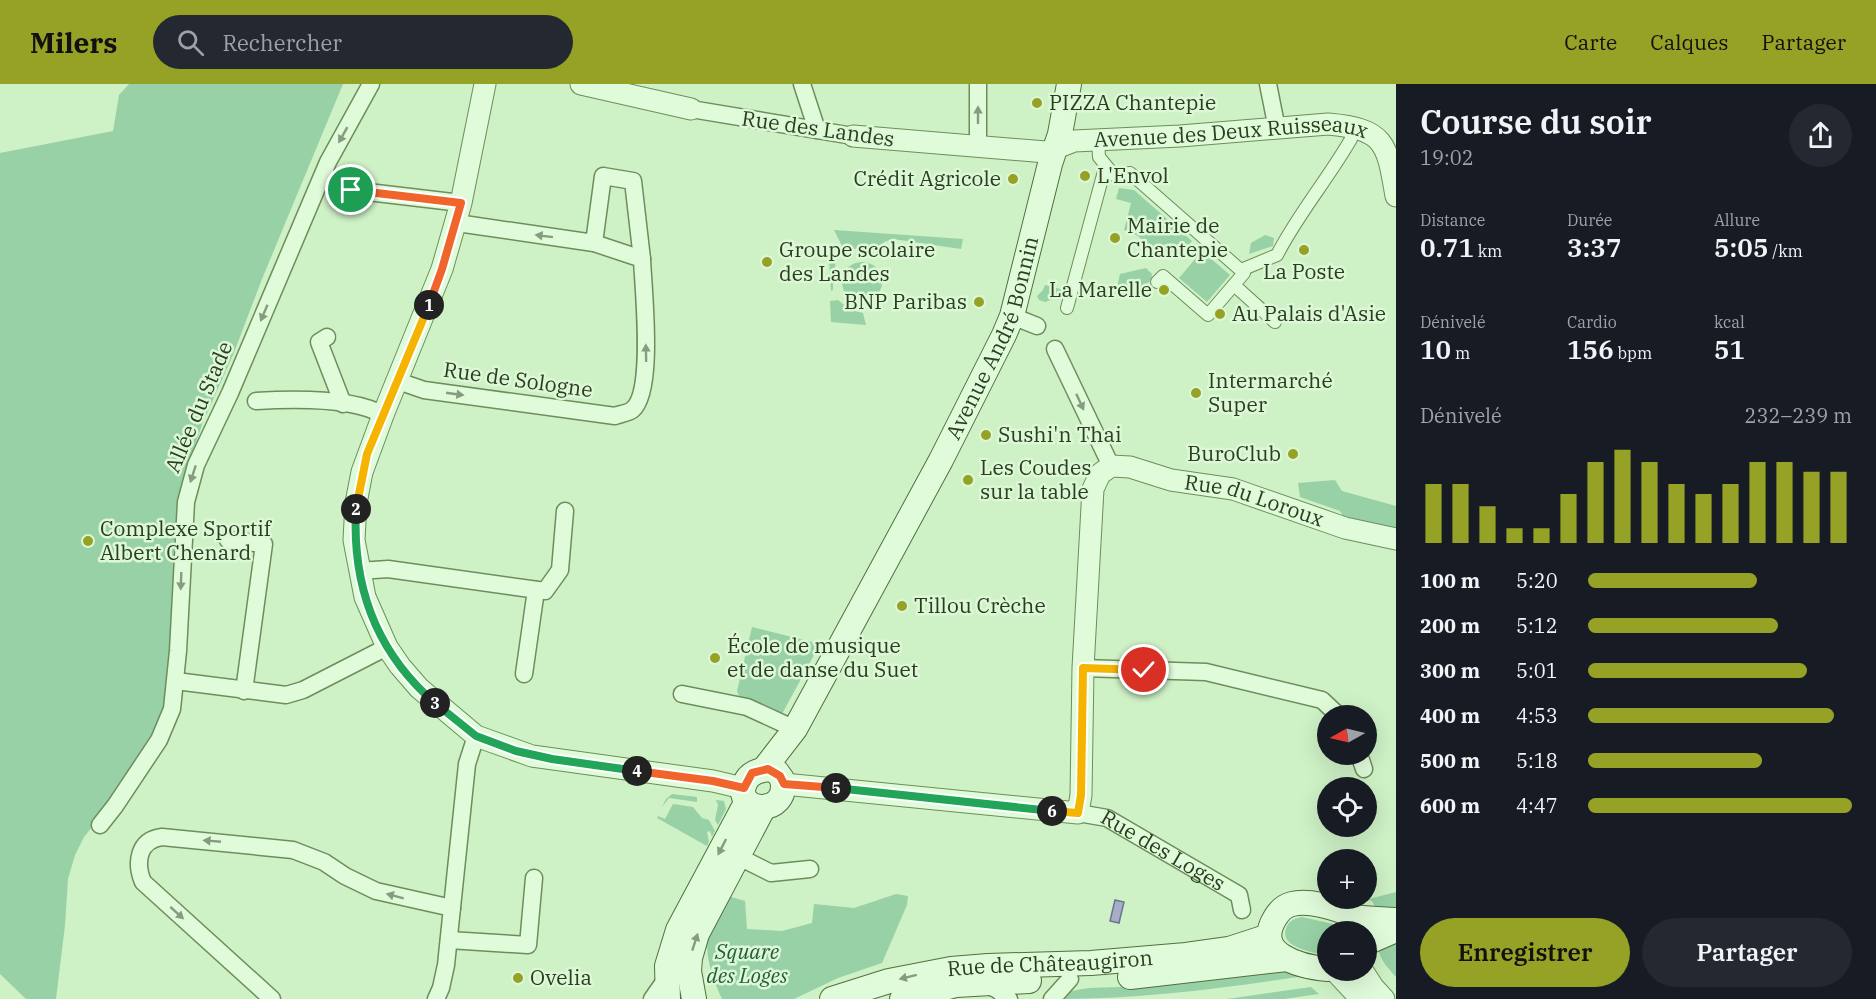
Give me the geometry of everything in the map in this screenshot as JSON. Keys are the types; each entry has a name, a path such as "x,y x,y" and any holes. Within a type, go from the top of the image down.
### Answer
{"main road":[{"name":"Avenue André Bonnin","path":"795,729 949,443 1012,316 1056,148 1069,84"},
{"path":"751,798 771,806 778,801 782,794 776,776 795,729"},
{"path":"680,989 697,934 738,856 751,798 752,773 776,776"},
{"path":"680,989 669,957 678,930 751,798"},
{"path":"1317,966 1287,959 1275,951 1269,942 1269,936 1272,922 1279,911 1291,904 1315,904 1352,921"},
{"path":"1377,922 1396,920"},
{"path":"1377,938 1396,930"},
{"name":"Rue de Châteaugiron","path":"832,999 889,981 951,969 1091,963 1176,956 1229,949 1269,936"},
{"name":"Rue de Châteaugiron","path":"902,999 937,989 981,983 1166,974 1287,959"}],"street":[{"name":"Allée du Stade","path":"100,825 159,740 172,709 176,681 185,511 192,477 202,447 230,393 328,162 371,84"},
{"path":"485,84 459,213 442,269 367,454 356,503 354,540 365,597 387,647 400,666 419,688 476,736 532,756 713,781 751,798"},
{"name":"Rue des Landes","path":"581,84 603,86 691,109 853,136 1046,152 1056,148"},
{"path":"802,84 817,130"},
{"path":"978,84 978,146"},
{"path":"1268,84 1277,129"},
{"name":"Avenue des Deux Ruisseaux","path":"1056,148 1074,141 1328,124 1350,126 1375,136 1384,146 1390,162 1396,196"},
{"path":"1241,270 1277,255 1285,239 1335,167 1351,139"},
{"path":"1098,140 1099,157 1113,174"},
{"path":"1067,308 1103,175 1130,172 1244,273 1208,315 1163,276 1157,282"},
{"path":"351,190 594,243 642,259 633,181 603,176 594,243"},
{"name":"Rue de Sologne","path":"398,381 424,390 615,416 633,409 639,400 644,383 647,360 642,259"},
{"path":"1234,285 1275,322"},
{"path":"1012,316 1037,326"},
{"path":"327,337 319,342 343,404"},
{"path":"1054,349 1111,466 1100,474 1093,489 1083,668 1081,795 1078,813"},
{"path":"256,401 293,399 343,404 369,409 382,415"},
{"name":"Rue du Loroux","path":"1111,466 1130,467 1171,480 1233,489 1345,528 1396,539"},
{"path":"359,571 388,569 545,591 560,570 565,511"},
{"path":"228,540 264,544 244,691"},
{"path":"524,674 536,590"},
{"path":"176,681 286,695 303,690 387,647"},
{"path":"1083,668 1206,672 1322,700 1327,705"},
{"path":"682,694 747,707 795,729"},
{"path":"436,999 442,982 449,940 466,764 476,736"},
{"name":"Rue des Loges","path":"776,776 1107,818 1239,895 1242,910"},
{"path":"272,999 143,882 139,862 146,843 150,839 162,837 293,850 324,862 345,876 376,891 452,908"},
{"path":"738,856 771,873 810,869"},
{"path":"449,940 528,945 534,878"},
{"path":"1052,999 1070,979"},
{"path":"1344,981 1361,999"},
{"path":"1369,981 1384,999"},
{"path":"981,983 996,989 1009,999"},
{"path":"652,999 680,989"}],"green space":[{"name":"Complexe Sportif Albert Chenard","path":"129,84 343,84 233,355 203,422 186,472 172,646 161,721 113,801 84,837 75,855 68,879 56,999 26,999 0,974 0,153 113,131 119,95"},
{"path":"1119,188 1134,190 1192,241 1180,256 1150,257 1141,239 1124,230 1131,203 1116,199"},
{"path":"834,230 963,239 961,249 893,239 884,242 877,250 861,247 845,252"},
{"path":"1265,235 1274,238 1273,246 1249,254 1251,243"},
{"path":"828,244 835,254 833,290 831,291"},
{"path":"1202,251 1230,275 1207,302 1179,278"},
{"path":"862,262 870,263 876,268 881,274 881,290 876,296 870,301 862,302 854,301 848,296 843,290 842,282 843,274 848,268 854,263"},
{"path":"1146,268 1152,274 1151,280 1134,296 1115,296 1120,274"},
{"path":"1091,284 1112,289 1110,295 1094,294"},
{"path":"1045,285 1064,290 1063,297 1045,302 1039,300 1037,296"},
{"path":"838,300 850,310 863,313 866,325 831,322 830,301"},
{"path":"1335,480 1342,491 1396,506 1396,529 1343,516 1340,511 1300,497 1298,483"},
{"path":"752,627 820,644 782,714 739,696 737,691"},
{"path":"672,794 697,797 697,802 669,798 662,807"},
{"path":"716,800 724,801 726,809 718,825 715,820 718,805"},
{"path":"673,804 693,807 702,818 709,820 715,831 712,837 710,831 707,832 709,842 707,846 657,818 658,816 665,819"},
{"path":"1396,892 1396,907 1377,907 1377,897"},
{"name":"Square des Loges","path":"896,894 908,896 907,905 882,963 838,978 794,999 722,999 712,974 707,947 711,926 728,896 745,901 747,929 782,931 812,923 814,904 854,908"},
{"path":"1302,917 1320,921 1317,921 1317,954 1298,948 1287,939 1285,933 1287,926 1293,920"},
{"path":"1396,937 1396,977 1382,960 1378,948"},
{"path":"1286,970 1305,976 1154,995 1062,999 1071,991 1089,988 1147,986"},
{"path":"1311,987 1319,994 1284,999 1227,999"}],"water":[{"path":"1115,900 1124,902 1119,923 1110,921"}],"place":[{"name":"PIZZA Chantepie","path":"1037,103"},
{"name":"L'Envol","path":"1085,176"},
{"name":"Crédit Agricole","path":"1013,179"},
{"name":"Mairie de Chantepie","path":"1115,238"},
{"name":"La Poste","path":"1304,250"},
{"name":"Groupe scolaire des Landes","path":"767,262"},
{"name":"La Marelle","path":"1164,290"},
{"name":"BNP Paribas","path":"979,302"},
{"name":"Au Palais d'Asie","path":"1220,314"},
{"name":"Intermarché Super","path":"1196,393"},
{"name":"Sushi'n Thai","path":"986,435"},
{"name":"BuroClub","path":"1293,454"},
{"name":"Les Coudes sur la table","path":"968,480"},
{"name":"Complexe Sportif Albert Chenard","path":"88,541"},
{"name":"Tillou Crèche","path":"902,606"},
{"name":"École de musique et de danse du Suet","path":"715,658"},
{"name":"Ovelia","path":"518,978"}],"route":[{"path":"351,190 461,203 457,224 427,310 367,454 356,503 354,540 365,597 387,647 419,688 476,736 532,756 728,783 744,788 745,782 752,773 768,769 777,772 784,784 1078,813 1081,795 1083,668 1144,670"}]}
